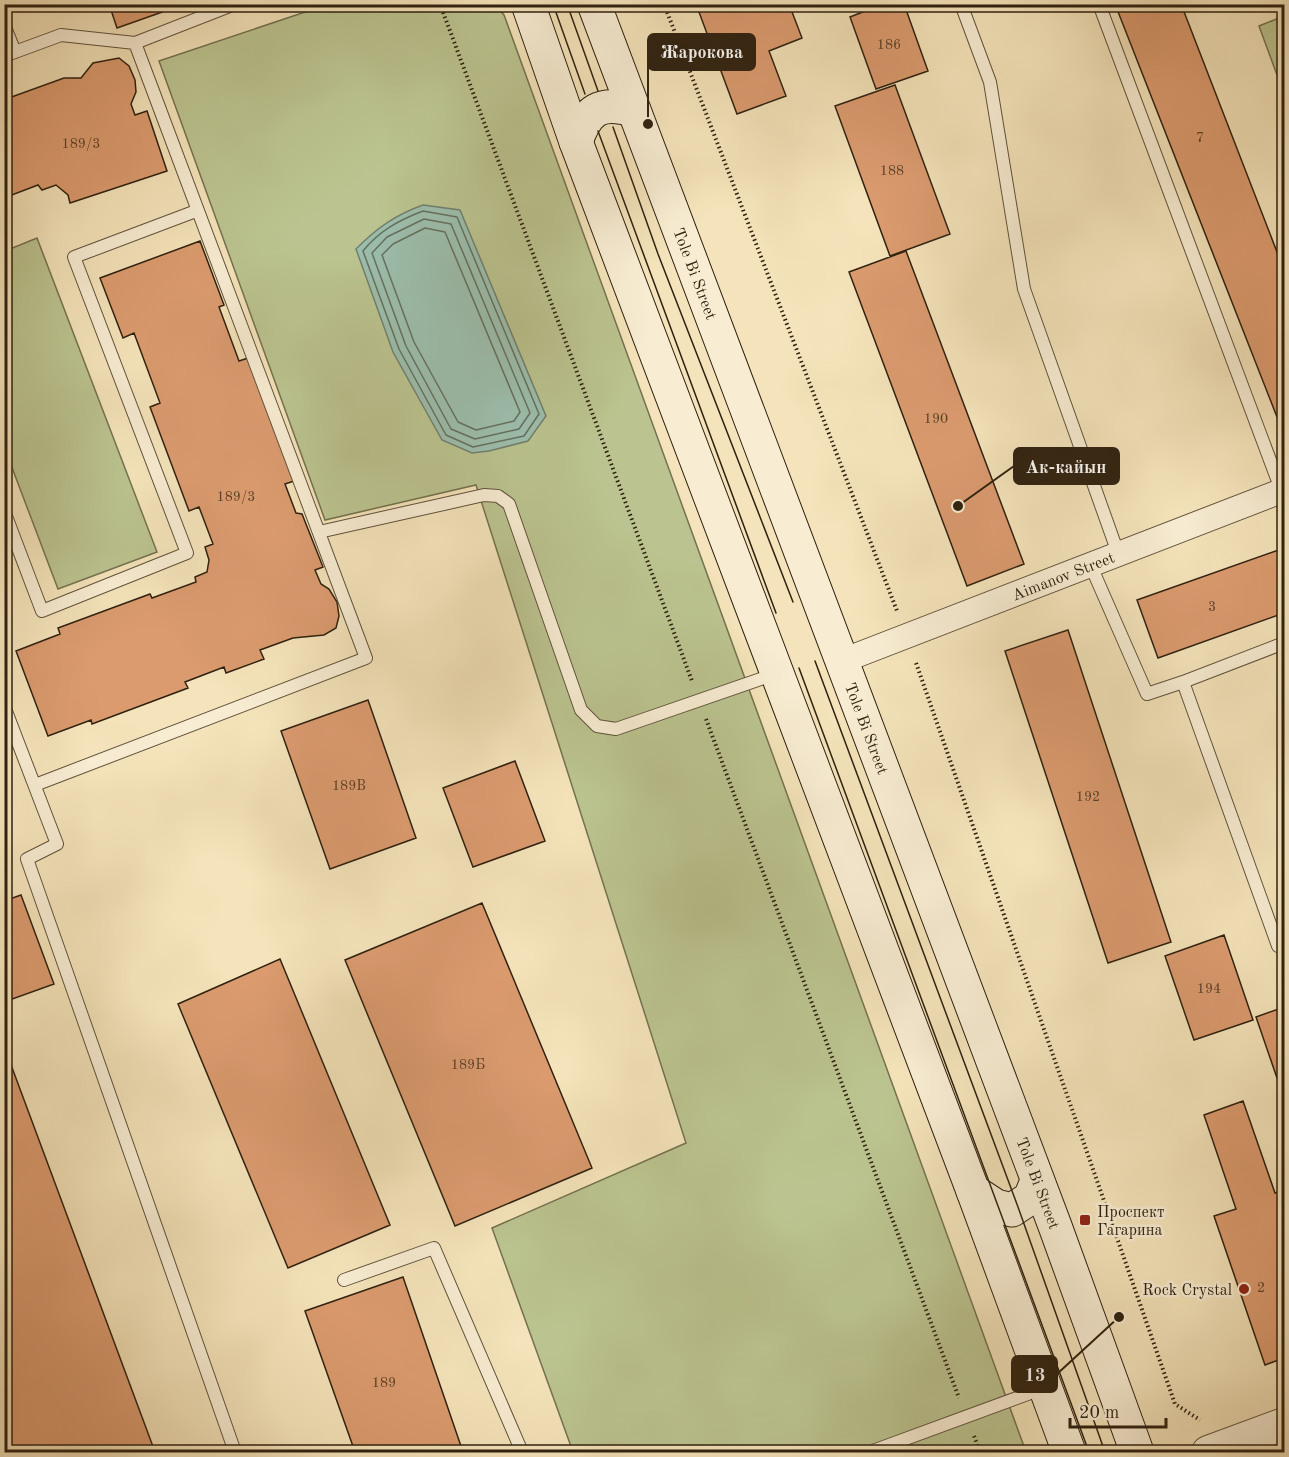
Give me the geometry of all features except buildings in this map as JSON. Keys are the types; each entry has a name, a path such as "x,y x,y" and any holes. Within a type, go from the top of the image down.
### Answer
{"main road":[{"path":"528,4 576,142 775,674 973,1191 1069,1452"},
{"name":"Tole Bi Street","path":"594,4 1137,1452"},
{"path":"576,142 582,124 590,114 603,106 614,105 633,110"},
{"path":"973,1191 996,1206 1012,1210 1030,1198 1037,1181"}],"street":[{"name":"Aimanov Street","path":"842,661 1283,491"},
{"path":"1208,1452 1284,1424"}],"lane":[{"path":"4,25 10,54 61,35 135,43 235,4"},
{"path":"961,4 990,82 1024,289 1118,553"},
{"path":"1099,4 1283,491"},
{"path":"35,785 366,658 196,211 135,43"},
{"path":"4,511 42,611 187,553 74,257 196,211"},
{"path":"320,532 484,495 498,496 509,504 581,710 597,726 616,729 775,674"},
{"path":"1090,564 1147,694 1284,643"},
{"path":"1183,682 1278,946 1284,944"},
{"path":"4,706 57,844 27,859 236,1452"},
{"path":"344,1280 434,1248 522,1452"},
{"path":"870,1452 1045,1388"}],"path":[{"path":"440,4 980,1452"},
{"path":"442,11 452,4"},
{"path":"664,4 907,636 1175,1404 1200,1420"}],"green space":[{"path":"326,5 495,5 504,15 1026,1452 573,1452 492,1228 686,1143 476,485 325,520 159,61"},
{"path":"1284,16 1284,72 1277,75 1259,26"},
{"path":"37,238 157,552 58,589 5,449 5,251"}],"water":[{"path":"423,205 460,210 546,416 528,441 472,453 442,440 393,352 356,249 387,223"}],"tram line":[{"path":"553,4 585,94"},
{"path":"567,4 598,91"},
{"path":"613,127 658,254 793,602"},
{"path":"598,131 776,613"},
{"path":"815,661 1018,1207 1105,1452"},
{"path":"799,668 1089,1452"}],"place":[{"name":"Жарокова","path":"648,124"},
{"name":"Ак-кайын","path":"958,506"},
{"name":"Проспект Гагарина","path":"1085,1220"},
{"name":"Rock Crystal","path":"1244,1289"},
{"name":"13","path":"1119,1317"}]}
